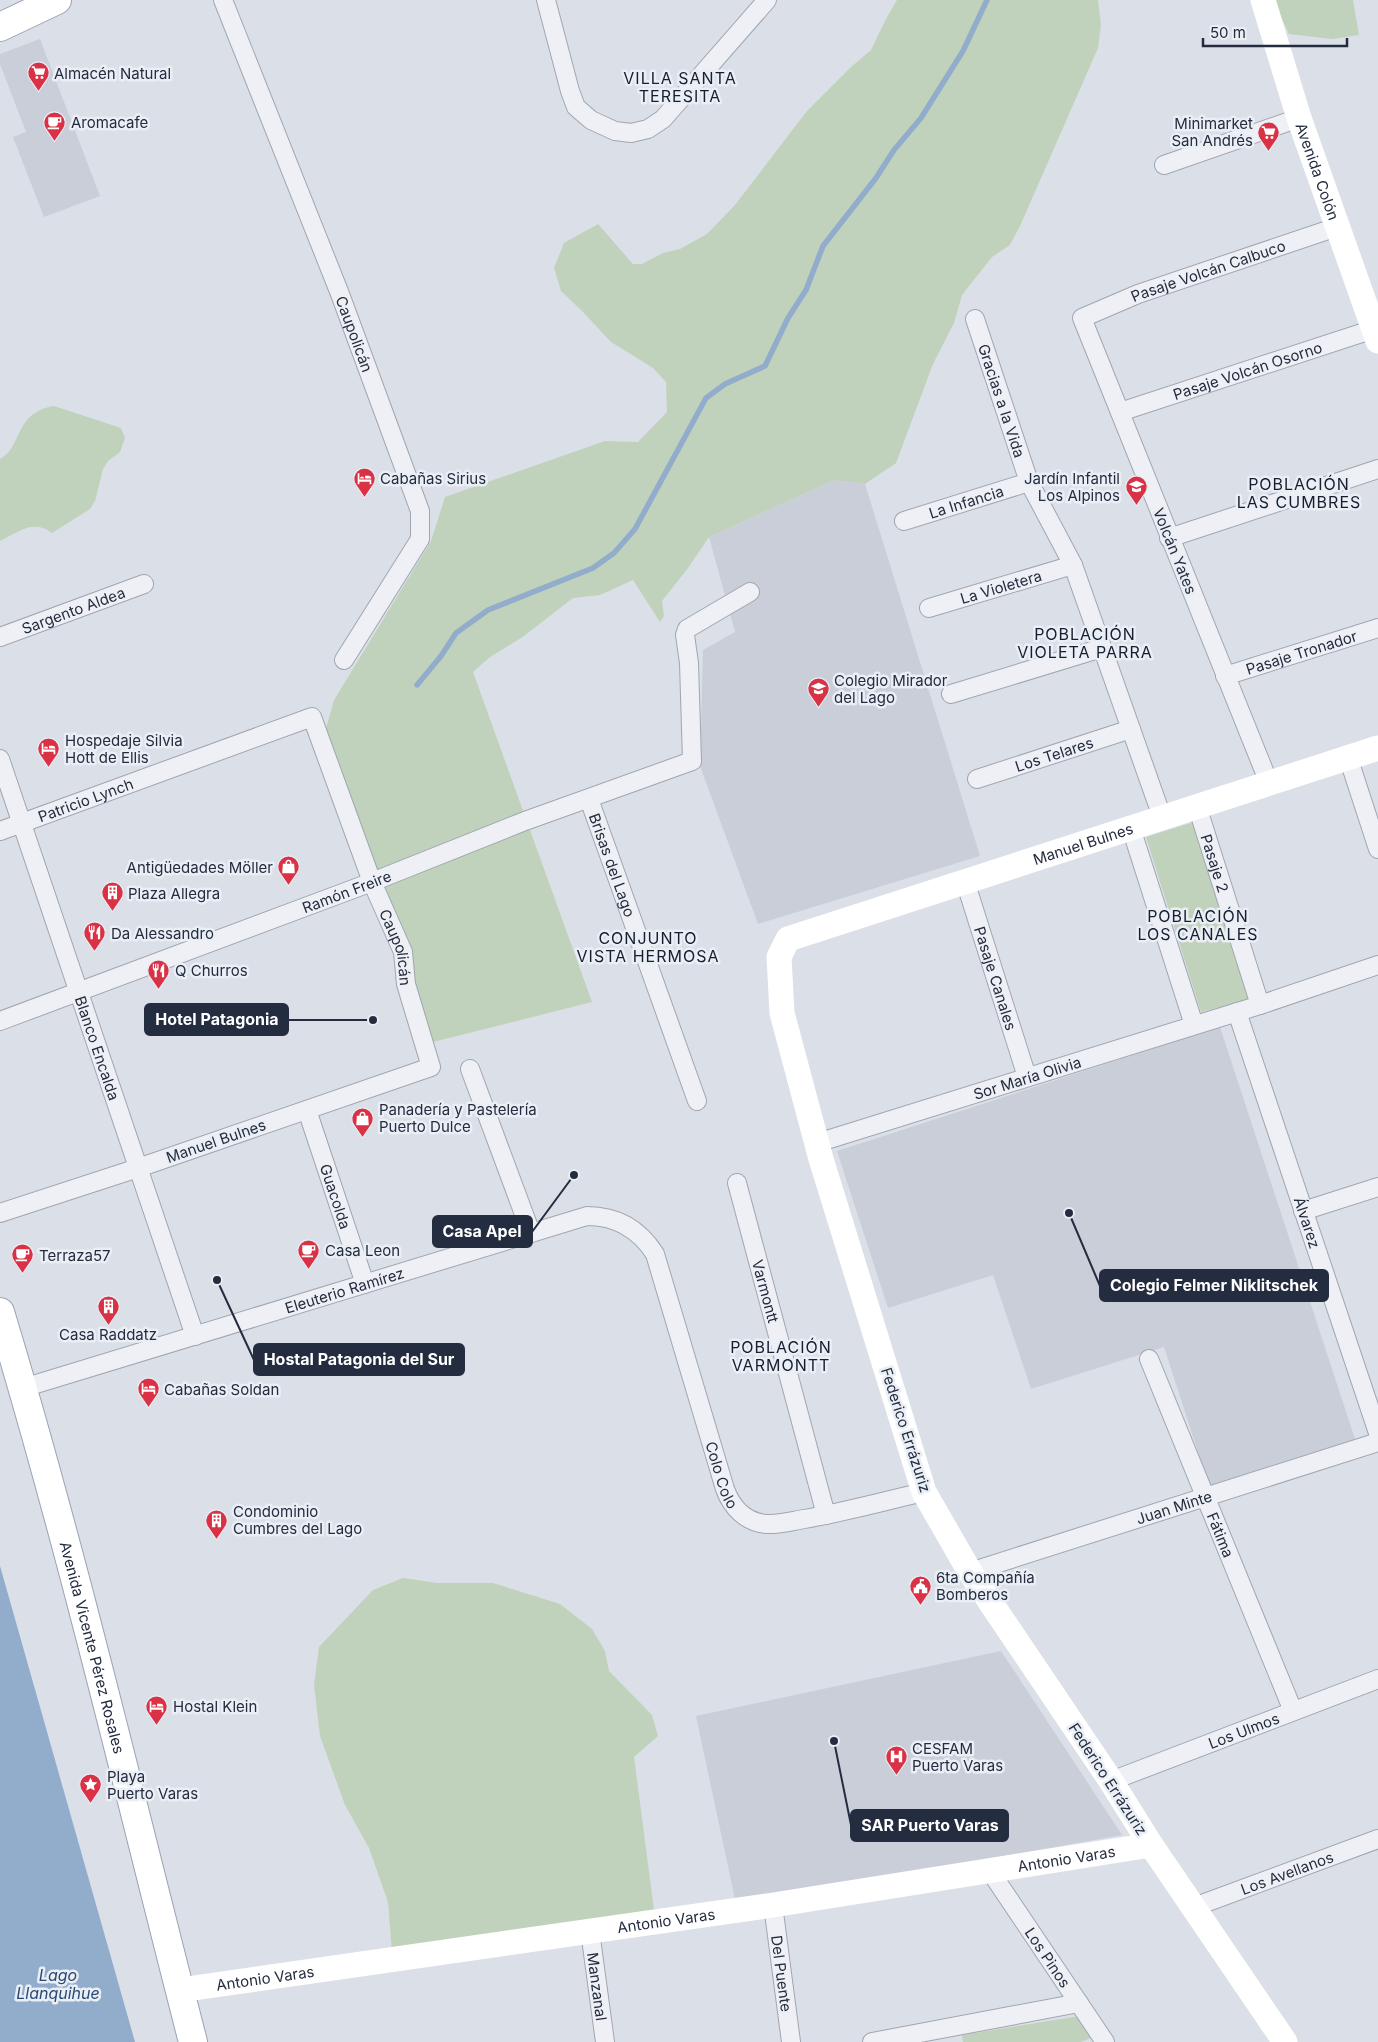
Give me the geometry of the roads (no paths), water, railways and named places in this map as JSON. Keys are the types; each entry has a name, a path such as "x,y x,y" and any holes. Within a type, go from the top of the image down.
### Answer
{"main road":[{"path":"0,27 57,0"},
{"name":"Avenida Vicente Pérez Rosales","path":"0,1312 74,1573 193,2042"}],"street":[{"name":"Caupolicán","path":"223,0 340,294 420,511 420,539 344,660"},
{"path":"546,0 576,107 591,120 615,131 631,132 648,129 663,119 767,0"},
{"name":"Avenida Colón","path":"1263,0 1299,118 1376,335"},
{"path":"1164,165 1299,118"},
{"name":"Pasaje Volcán Calbuco","path":"1082,318 1138,294 1337,227"},
{"name":"Volcán Yates","path":"1082,318 1269,783"},
{"name":"Gracias a la Vida","path":"975,319 1029,482 1073,565 1162,817"},
{"name":"Pasaje Volcán Osorno","path":"1120,412 1376,335"},
{"path":"1169,538 1378,470"},
{"name":"La Infancia","path":"904,521 1029,482"},
{"name":"La Violetera","path":"929,608 1073,565"},
{"name":"Sargento Aldea","path":"0,637 144,584"},
{"name":"Ramón Freire","path":"0,1021 372,882 524,821 692,761 689,663 685,635 687,629 750,592"},
{"name":"Pasaje Tronador","path":"1225,676 1378,628"},
{"path":"951,694 1102,648"},
{"name":"Caupolicán","path":"312,717 372,882 403,952 406,984 431,1067"},
{"name":"Patricio Lynch","path":"0,831 312,717"},
{"name":"Los Telares","path":"977,779 1131,729"},
{"name":"Manuel Bulnes","path":"788,938 1378,748"},
{"path":"1348,757 1378,849"},
{"name":"Blanco Encalda","path":"0,759 195,1336"},
{"name":"Brisas del Lago","path":"589,799 697,1100"},
{"name":"Pasaje 2","path":"1197,806 1260,1005"},
{"path":"1131,828 1194,1025"},
{"name":"Pasaje Canales","path":"965,881 1027,1077"},
{"name":"Federico Errázuriz","path":"788,938 779,957 782,1013 817,1143 924,1492 970,1572 1111,1781 1151,1845 1285,2042"},
{"path":"1236,1012 1378,965"},
{"name":"Sor María Olivia","path":"817,1143 1236,1012"},
{"name":"Álvarez","path":"1236,1012 1378,1433"},
{"name":"Manuel Bulnes","path":"0,1213 138,1168 431,1067"},
{"path":"470,1069 531,1233"},
{"name":"Guacolda","path":"307,1110 365,1284"},
{"name":"Varmontt","path":"737,1183 826,1515"},
{"path":"1303,1211 1378,1187"},
{"name":"Eleuterio Ramírez","path":"23,1388 587,1216 599,1216 616,1220 631,1228 641,1235 655,1254"},
{"name":"Colo Colo","path":"655,1254 728,1498 733,1506 747,1518 767,1524 826,1515 924,1492"},
{"name":"Fátima","path":"1149,1359 1293,1711"},
{"name":"Juan Minte","path":"970,1572 1378,1442"},
{"name":"Los Ulmos","path":"1111,1781 1378,1679"},
{"name":"Los Avellanos","path":"1194,1907 1378,1839"},
{"name":"Antonio Varas","path":"180,1990 772,1905 1151,1845"},
{"name":"Los Pinos","path":"990,1871 1105,2042"},
{"name":"Del Puente","path":"772,1905 791,2042"},
{"name":"Manzanal","path":"590,1931 605,2042"},
{"path":"872,2042 947,2035 1079,2003"}],"water":[{"name":"Lago Llanquihue","path":"0,1566 135,2042 0,2042"}],"waterway":[{"path":"417,685 441,656 456,633 488,610 593,568 614,553 635,529 706,398 725,384 765,366 788,318 806,290 823,246 876,178 894,150 921,118 963,51 987,0"}],"place":[{"name":"Almacén Natural","path":"38,92"},
{"name":"Aromacafe","path":"55,141"},
{"name":"Minimarket San Andrés","path":"1269,151"},
{"name":"Cabañas Sirius","path":"364,497"},
{"name":"Jardín Infantil Los Alpinos","path":"1136,506"},
{"name":"Colegio Mirador del Lago","path":"818,708"},
{"name":"Hospedaje Silvia Hott de Ellis","path":"49,768"},
{"name":"Antigüedades Möller","path":"289,886"},
{"name":"Plaza Allegra","path":"112,912"},
{"name":"Da Alessandro","path":"95,952"},
{"name":"Q Churros","path":"159,989"},
{"name":"Hotel Patagonia","path":"373,1020"},
{"name":"Panadería y Pastelería Puerto Dulce","path":"363,1137"},
{"name":"Casa Apel","path":"574,1175"},
{"name":"Colegio Felmer Niklitschek","path":"1069,1213"},
{"name":"Casa Leon","path":"309,1269"},
{"name":"Terraza57","path":"23,1274"},
{"name":"Hostal Patagonia del Sur","path":"217,1280"},
{"name":"Casa Raddatz","path":"108,1325"},
{"name":"Cabañas Soldan","path":"148,1408"},
{"name":"Condominio Cumbres del Lago","path":"217,1539"},
{"name":"6ta Compañía Bomberos","path":"920,1605"},
{"name":"Hostal Klein","path":"157,1725"},
{"name":"SAR Puerto Varas","path":"834,1741"},
{"name":"CESFAM Puerto Varas","path":"896,1776"},
{"name":"Playa Puerto Varas","path":"91,1804"}],"district":[{"name":"VILLA SANTA TERESITA","path":"680,87"},
{"name":"POBLACIÓN LAS CUMBRES","path":"1299,493"},
{"name":"POBLACIÓN VIOLETA PARRA","path":"1085,643"},
{"name":"POBLACIÓN LOS CANALES","path":"1198,925"},
{"name":"CONJUNTO VISTA HERMOSA","path":"648,947"},
{"name":"POBLACIÓN VARMONTT","path":"781,1356"}]}
